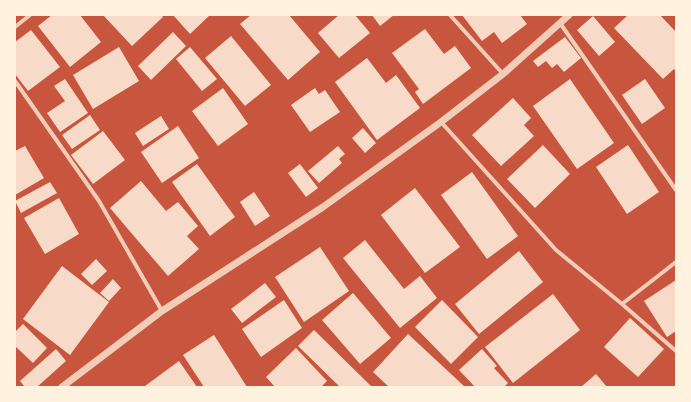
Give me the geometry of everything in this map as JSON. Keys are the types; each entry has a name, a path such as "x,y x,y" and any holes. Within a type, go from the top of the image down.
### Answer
{"street":[{"path":"15,27 30,15"},
{"path":"450,15 503,74"},
{"path":"62,387 162,310 323,207 440,122 503,74 569,15"},
{"path":"560,23 676,190"},
{"path":"15,81 99,201 162,310"},
{"path":"440,122 556,250 676,351"},
{"path":"622,304 676,262"}],"building":[{"path":"52,15 80,15 101,42 70,67 38,26"},
{"path":"103,15 161,15 163,17 132,46"},
{"path":"173,15 210,15 190,34"},
{"path":"251,15 289,15 320,52 288,80 240,24"},
{"path":"339,15 355,15 370,33 339,58 318,33"},
{"path":"372,15 394,15 380,26"},
{"path":"462,15 520,15 527,24 502,43 494,32 482,41"},
{"path":"628,15 660,15 676,32 676,71 674,69 663,79 614,28"},
{"path":"593,16 615,42 599,56 577,30"},
{"path":"425,29 444,54 455,46 471,68 423,104 415,92 419,89 392,53"},
{"path":"31,30 60,67 28,91 15,74 15,42"},
{"path":"173,32 186,46 151,80 138,66"},
{"path":"231,36 271,85 245,106 205,58"},
{"path":"565,37 581,58 564,72 557,64 552,68 546,61 538,67 533,61"},
{"path":"119,47 139,81 93,109 73,75"},
{"path":"190,47 217,79 202,91 176,59"},
{"path":"367,58 386,83 396,75 420,108 377,140 335,82"},
{"path":"65,79 88,113 60,132 47,113 65,101 54,86"},
{"path":"570,79 614,143 577,169 533,106"},
{"path":"645,79 665,108 642,124 622,95"},
{"path":"223,88 248,124 218,146 192,111"},
{"path":"315,88 319,94 325,90 340,112 310,132 291,105"},
{"path":"513,98 531,118 524,125 534,136 501,166 472,135"},
{"path":"90,115 100,130 72,149 62,135"},
{"path":"161,116 169,129 143,146 135,133"},
{"path":"178,126 199,158 162,183 141,152"},
{"path":"363,128 376,143 365,153 352,138"},
{"path":"103,131 125,160 93,184 71,155"},
{"path":"543,145 570,174 535,208 507,179"},
{"path":"628,145 659,192 627,214 596,167"},
{"path":"25,146 44,178 15,195 15,151"},
{"path":"338,146 345,154 339,159 342,163 319,183 308,171"},
{"path":"197,164 235,217 210,236 172,182"},
{"path":"300,164 318,188 306,197 288,173"},
{"path":"472,172 518,236 487,259 441,195"},
{"path":"141,181 166,211 178,202 198,226 187,236 199,249 168,276 110,208"},
{"path":"50,182 57,193 21,213 15,201"},
{"path":"415,188 460,247 425,273 381,215"},
{"path":"254,192 270,216 255,226 240,202"},
{"path":"59,198 79,234 45,254 24,218"},
{"path":"365,240 404,289 420,276 437,298 400,328 343,258"},
{"path":"320,247 349,291 304,322 275,277"},
{"path":"519,251 543,282 479,334 455,304"},
{"path":"96,259 107,271 92,285 81,274"},
{"path":"62,266 109,302 70,355 23,319"},
{"path":"113,279 121,288 109,301 100,293"},
{"path":"676,280 676,331 667,337 644,301"},
{"path":"265,283 276,297 242,323 231,309"},
{"path":"353,293 391,338 360,364 322,320"},
{"path":"553,294 580,330 513,383 485,347"},
{"path":"284,300 302,328 261,357 242,329"},
{"path":"442,300 478,337 451,364 415,327"},
{"path":"630,318 664,349 638,377 604,347"},
{"path":"23,324 47,348 33,363 15,346 15,332"},
{"path":"314,330 372,387 340,387 298,346"},
{"path":"408,334 464,386 389,387 373,372"},
{"path":"214,335 247,387 204,387 183,355"},
{"path":"296,348 327,381 321,387 275,387 266,377"},
{"path":"56,349 66,361 37,387 25,387 20,381"},
{"path":"482,349 497,366 494,368 508,383 504,387 475,387 459,370"},
{"path":"179,361 197,387 145,386"},
{"path":"596,374 607,387 581,387"}]}
